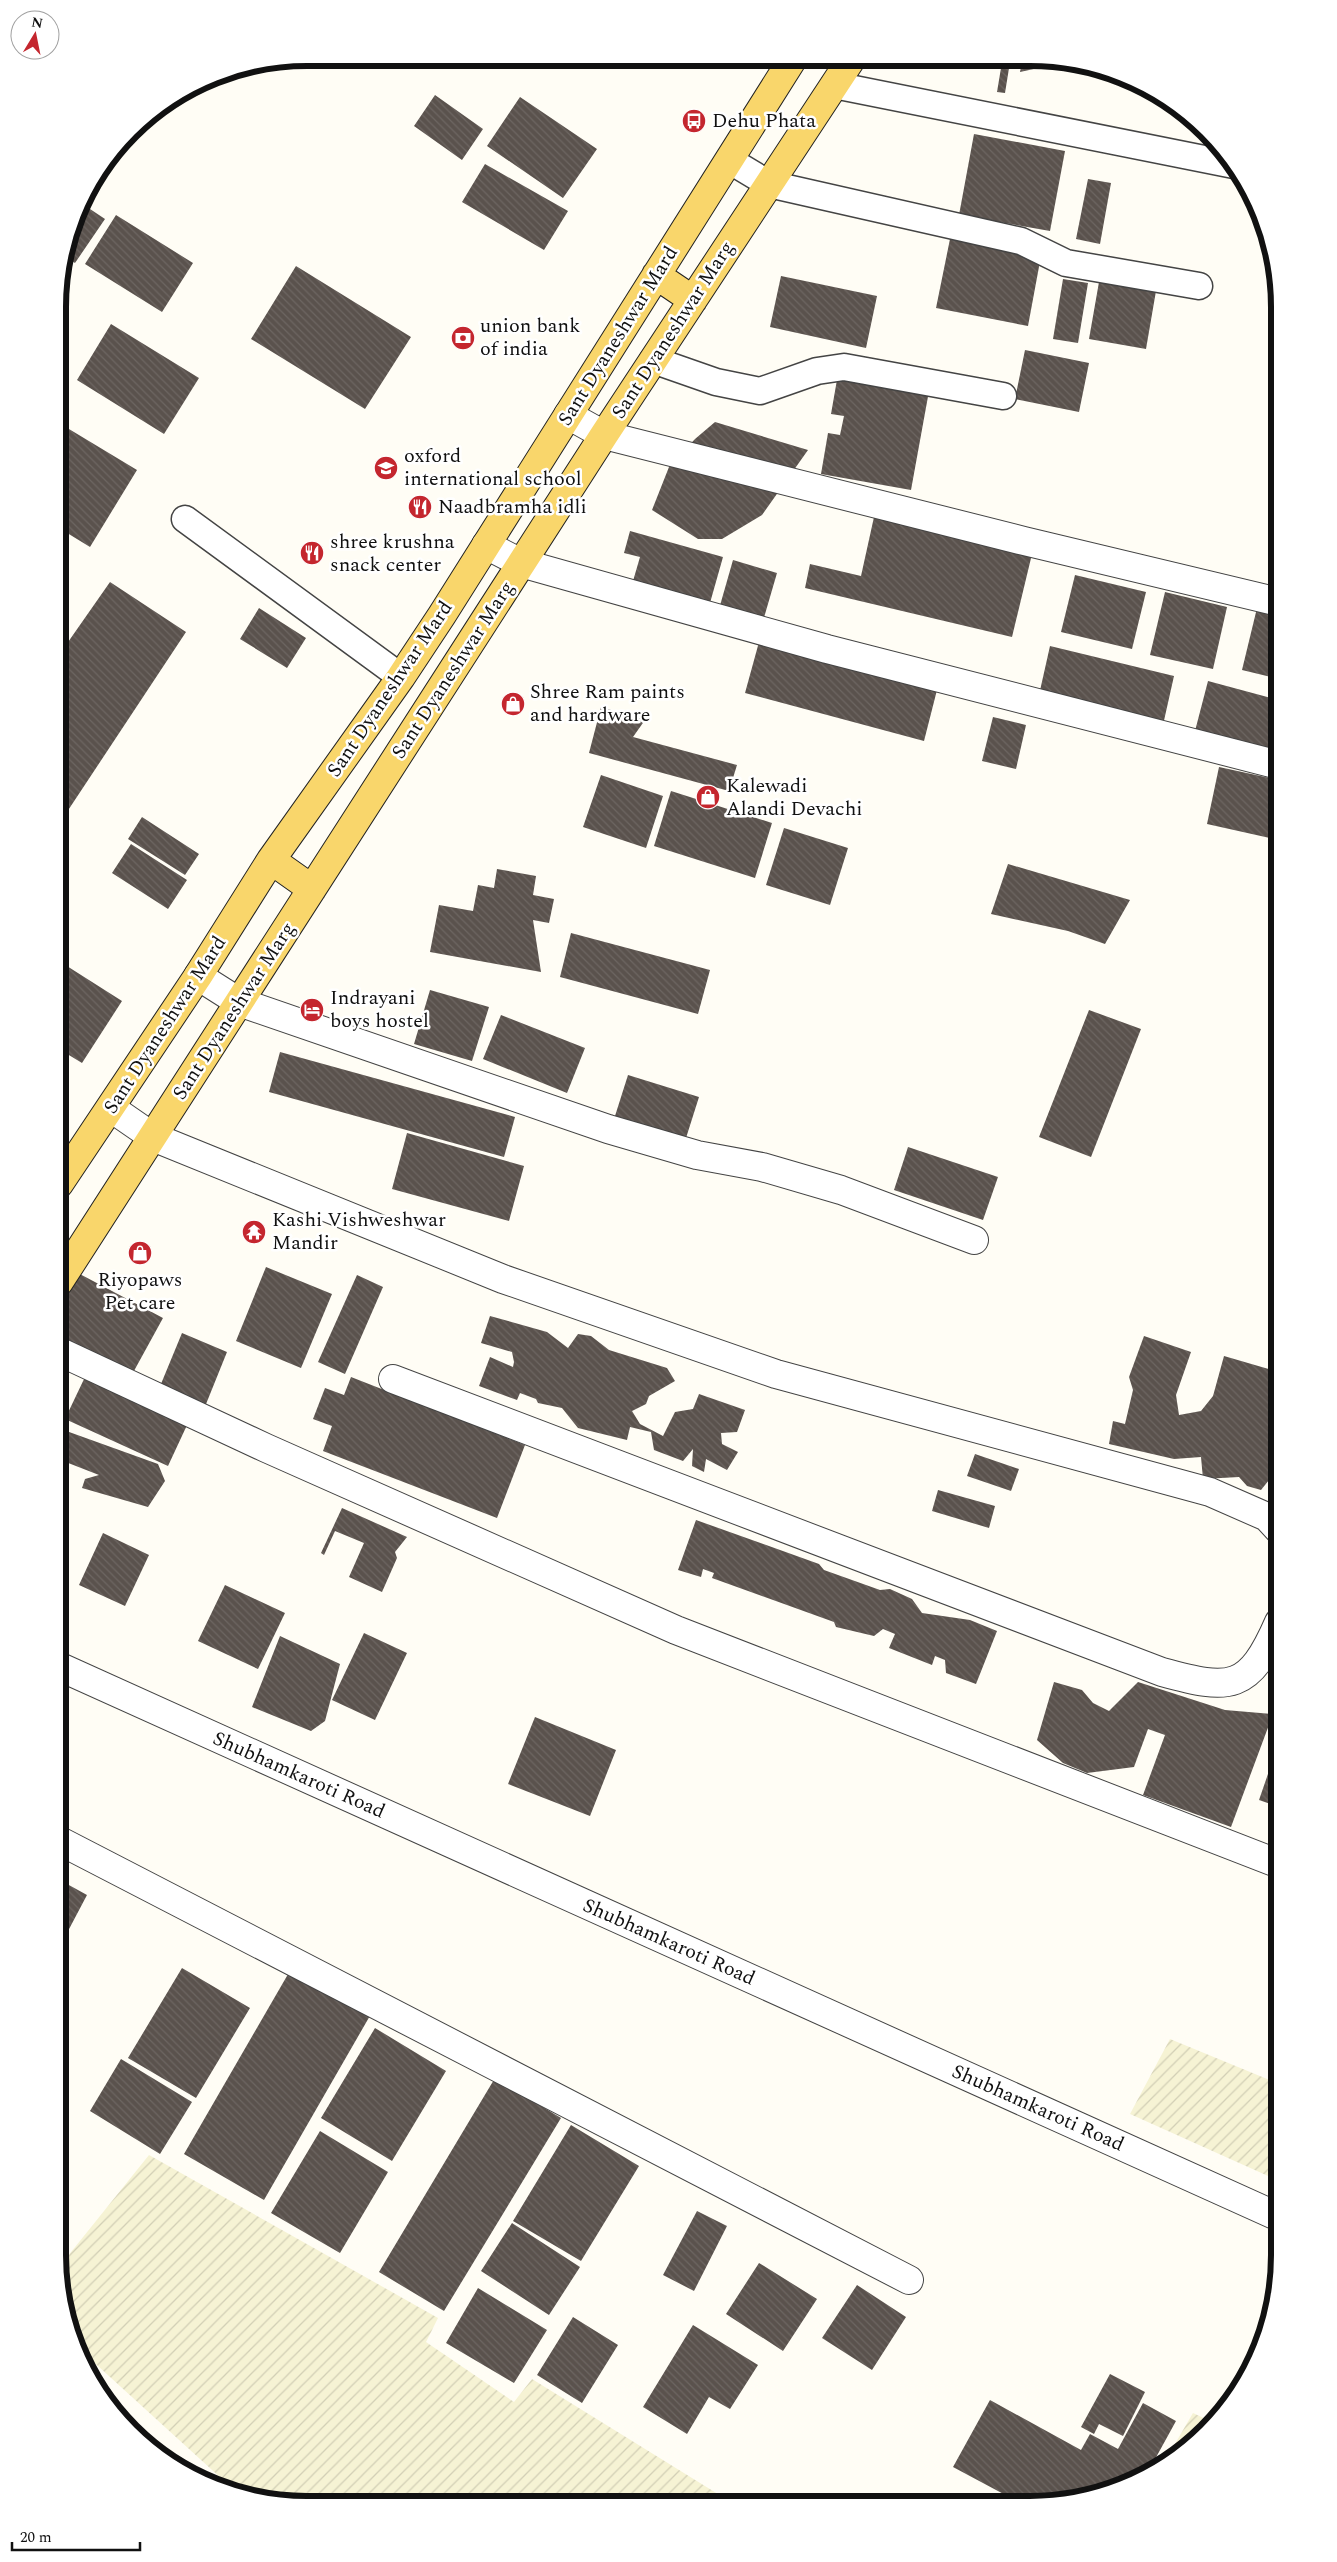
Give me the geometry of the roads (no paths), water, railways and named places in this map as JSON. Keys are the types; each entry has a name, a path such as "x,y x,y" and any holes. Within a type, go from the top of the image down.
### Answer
{"main road":[{"name":"Sant Dyaneshwar Mard","path":"66,1174 198,976 271,860 401,677 486,546 788,66"},
{"name":"Sant Dyaneshwar Marg","path":"66,1270 604,435 847,66"},
{"path":"656,275 692,300"},
{"path":"271,860 312,889"}],"street":[{"path":"568,415 604,435 1024,541 1271,600"},
{"path":"486,546 521,563 828,649 1271,763"},
{"path":"198,976 239,1002 608,1129 697,1155 762,1166 841,1190 974,1240"},
{"path":"111,1108 153,1137 503,1279 776,1374 1210,1492 1267,1517 1271,1521"},
{"path":"66,1356 266,1448 676,1630 1271,1861"},
{"path":"393,1379 935,1587 1171,1675 1200,1682 1227,1684 1248,1674 1265,1653 1271,1640"},
{"name":"Shubhamkaroti Road","path":"66,1670 1271,2213"},
{"path":"66,1844 909,2280"}],"lane":[{"path":"834,85 1223,163"},
{"path":"729,160 769,184 1022,241 1066,263 1199,286"},
{"path":"653,360 716,382 760,391 817,371 844,367 1003,396"},
{"path":"185,519 401,677"}],"place":[{"name":"Dehu Phata","path":"694,121"},
{"name":"union bank of india","path":"463,338"},
{"name":"oxford international school","path":"386,468"},
{"name":"Naadbramha idli","path":"420,507"},
{"name":"shree krushna snack center","path":"312,553"},
{"name":"Shree Ram paints and hardware","path":"513,704"},
{"name":"Kalewadi Alandi Devachi","path":"708,797"},
{"name":"Indrayani boys hostel","path":"312,1010"},
{"name":"Kashi Vishweshwar Mandir","path":"254,1232"},
{"name":"Riyopaws Pet care","path":"140,1253"}]}
